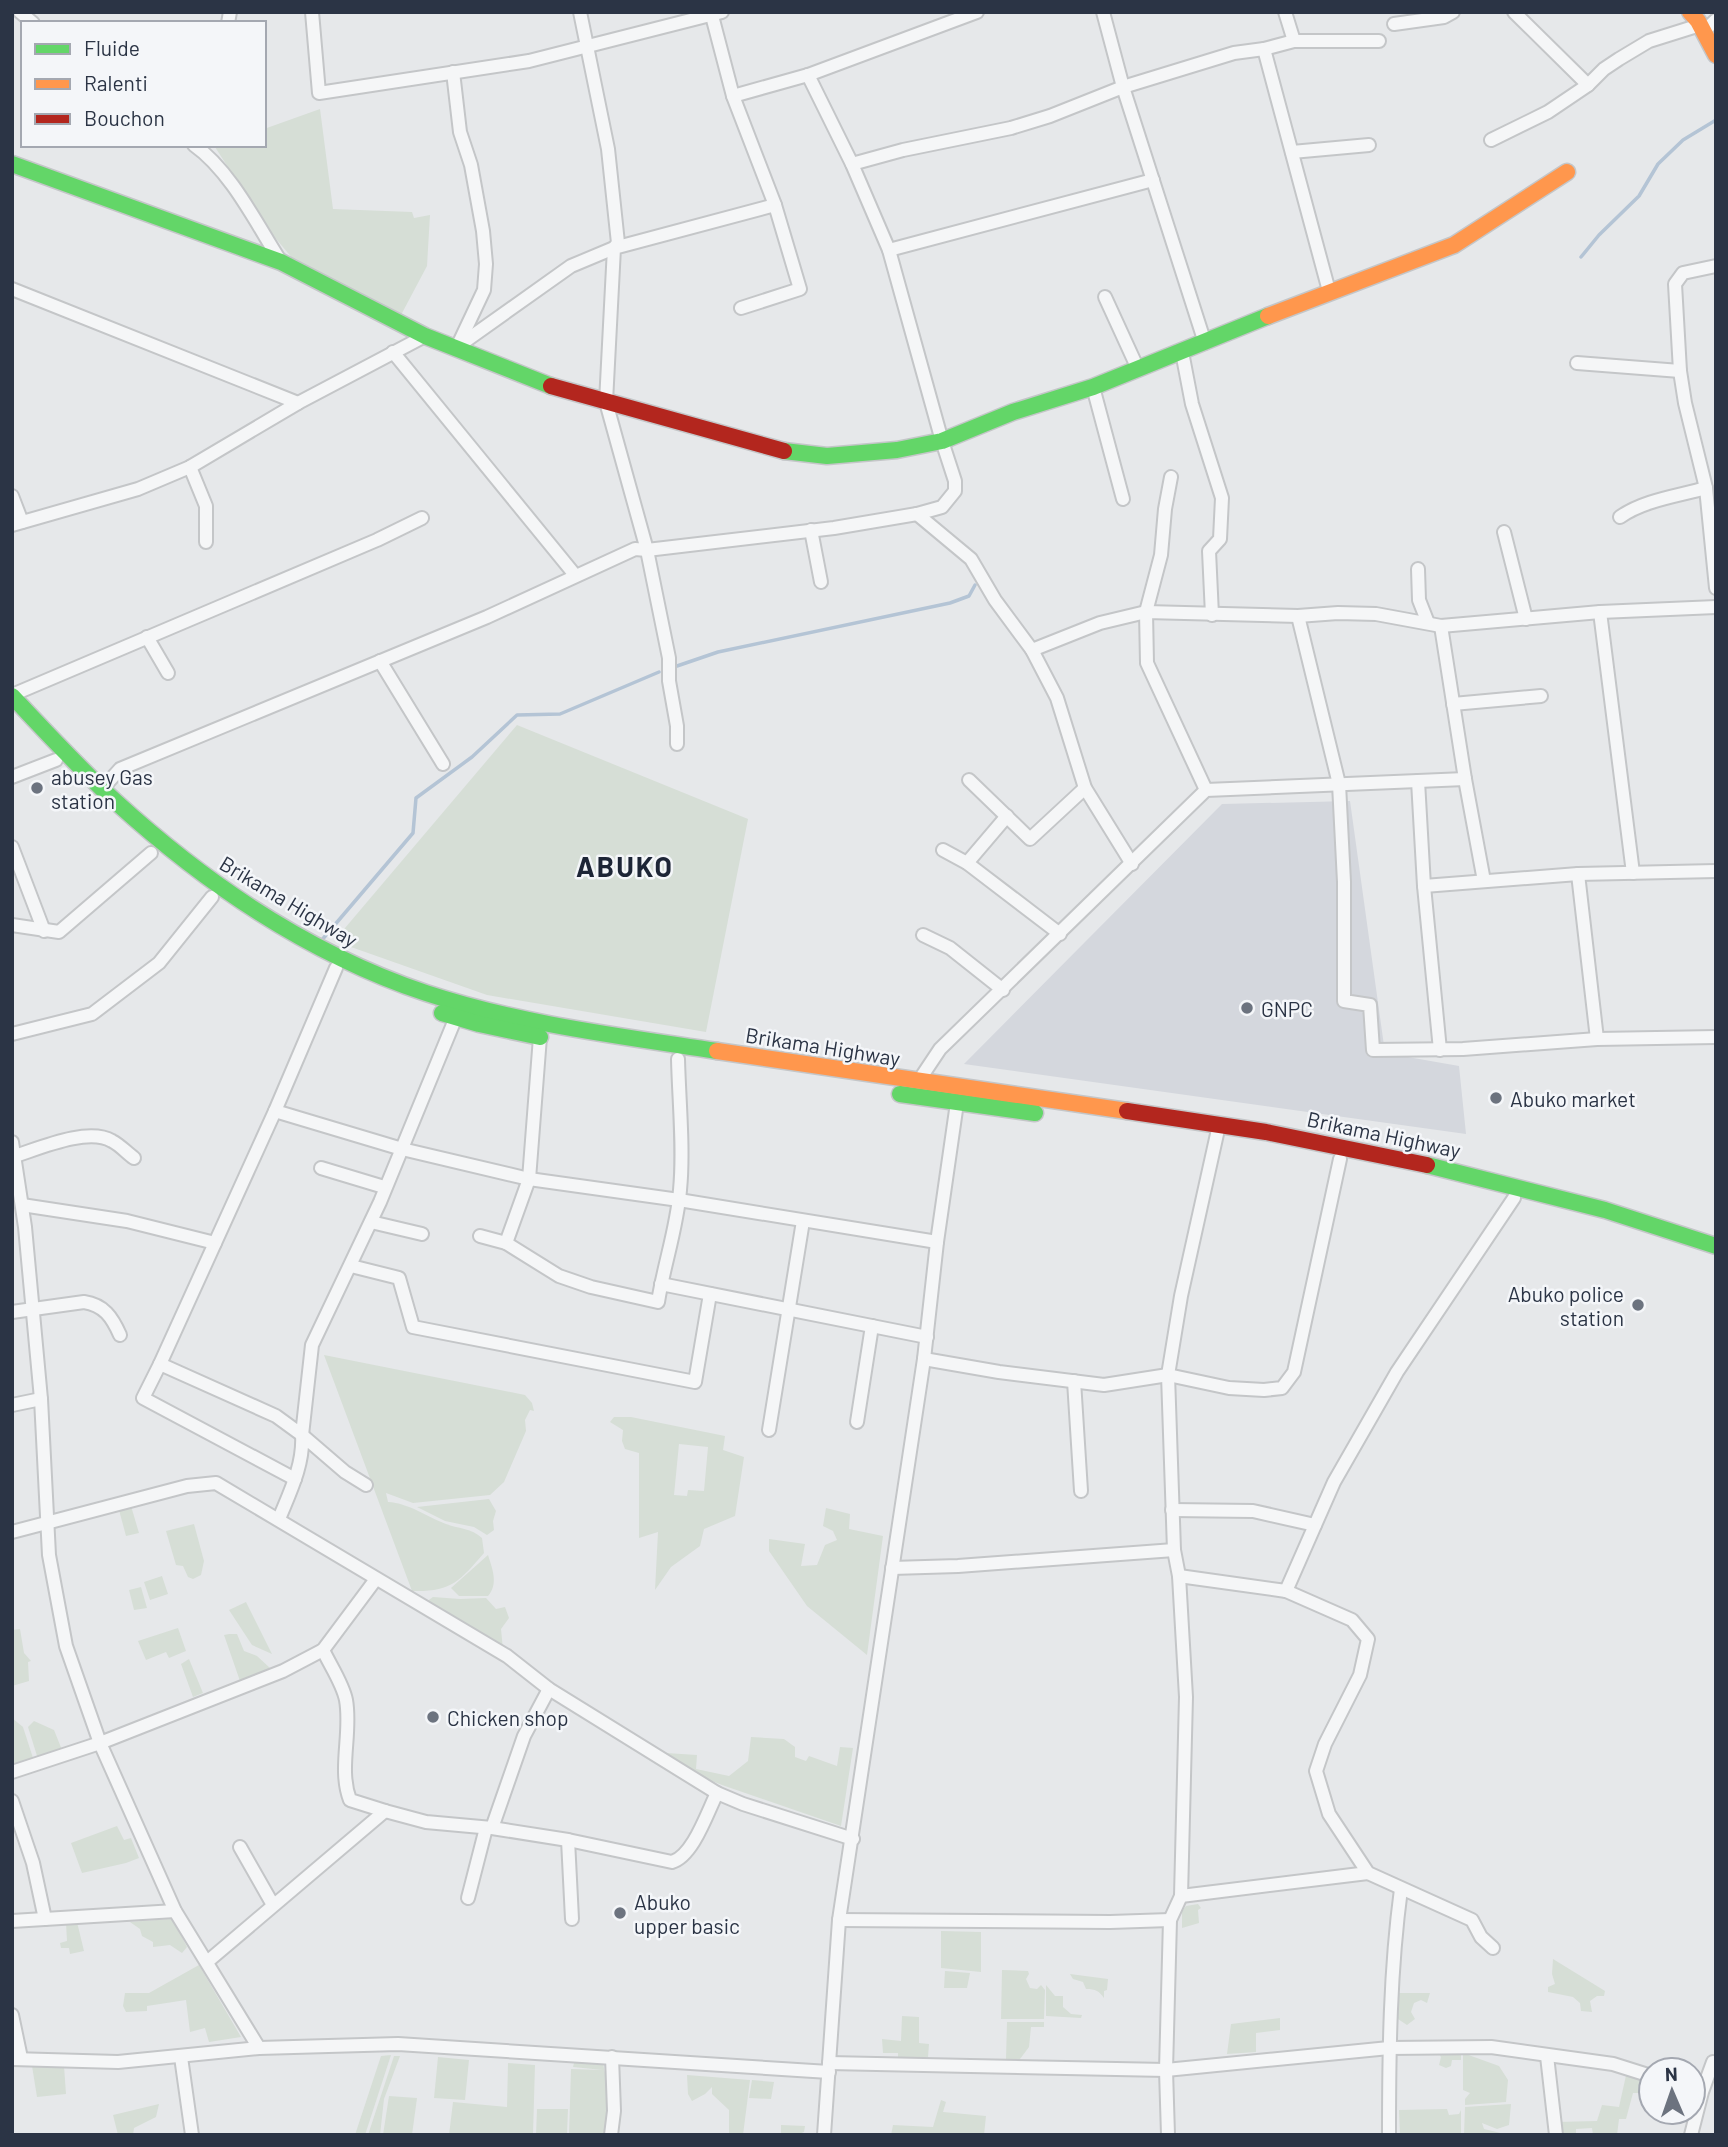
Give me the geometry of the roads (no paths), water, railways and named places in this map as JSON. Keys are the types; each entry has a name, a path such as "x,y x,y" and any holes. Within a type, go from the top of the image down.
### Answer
{"main road":[{"path":"1702,22 1716,55"},
{"path":"12,164 281,262 425,336 546,385 777,450 827,456 897,450 942,442 1013,412 1093,387 1329,291 1454,245 1567,172"},
{"name":"Brikama Highway","path":"12,695 102,789 181,858 245,903 341,958 400,984 526,1020 1218,1131 1514,1198 1627,1230 1716,1261"},
{"name":"Brikama Highway","path":"12,714 151,853 212,897 262,930 382,992 456,1017 540,1037 957,1103 1218,1131 1375,1152 1464,1172 1599,1208 1716,1246"}],"street":[{"path":"312,12 319,93 529,61 715,13 733,96 775,205 800,289 741,308"},
{"path":"580,12 608,149 618,243 614,248 606,402 647,550 668,658 677,744"},
{"path":"733,96 808,75 957,15 977,12"},
{"path":"1103,12 1123,87 1205,343"},
{"path":"1285,12 1294,41"},
{"path":"1394,24 1444,17 1453,12"},
{"path":"1514,12 1588,85"},
{"path":"1491,140 1548,113 1588,85 1604,69 1649,41 1702,22"},
{"path":"852,164 903,150 1011,128 1050,116 1123,87 1234,53 1294,41 1379,41"},
{"path":"1264,49 1329,291"},
{"path":"453,72 460,132 471,164 486,264 484,290 457,347"},
{"path":"102,789 120,769 487,617 635,549 647,550 811,530 917,514 942,506 956,491 956,481 942,442 889,250 852,164 808,75"},
{"path":"1292,152 1369,145"},
{"path":"199,147 213,161 281,262"},
{"path":"212,147 213,161"},
{"path":"889,250 1153,180"},
{"path":"457,347 571,266 614,248 775,205"},
{"path":"1716,266 1682,273 1675,284 1680,371 1713,525 1716,589"},
{"path":"12,289 298,402"},
{"path":"1105,297 1138,369"},
{"path":"12,496 17,523 138,489 190,467 298,402 425,336"},
{"path":"393,352 575,575"},
{"path":"1182,352 1192,404 1222,498 1220,539 1209,551 1212,615"},
{"path":"1577,363 1680,371"},
{"path":"1093,387 1123,499"},
{"path":"190,467 206,506 206,542"},
{"path":"1171,477 1161,555 1146,612 1147,663 1206,790"},
{"path":"1620,517 1650,503 1706,488"},
{"path":"917,514 971,559 995,600 1032,650 1057,698 1085,788 1132,864"},
{"path":"12,695 422,519"},
{"path":"811,530 821,582"},
{"path":"1504,533 1526,619"},
{"path":"1418,569 1419,600 1428,623"},
{"path":"1032,650 1100,622 1146,612 1298,616 1338,612 1376,614 1441,626 1600,612 1716,607"},
{"path":"1600,612 1633,873"},
{"path":"1298,616 1339,784 1344,882 1344,1001 1370,1004 1373,1050 1440,1050 1597,1039 1716,1037"},
{"path":"1441,626 1484,881"},
{"path":"147,637 168,673"},
{"path":"380,661 443,764"},
{"path":"1453,704 1541,695"},
{"path":"12,777 56,760"},
{"path":"918,1082 940,1049 1206,790 1465,779"},
{"path":"969,780 1030,839 1085,788"},
{"path":"1418,781 1424,886 1440,1050"},
{"path":"967,863 1007,816"},
{"path":"12,847 44,931"},
{"path":"943,850 967,863 1060,934"},
{"path":"12,926 59,932 151,853"},
{"path":"1424,886 1578,874 1716,871"},
{"path":"1578,874 1597,1039"},
{"path":"12,1034 92,1014 159,963 212,897"},
{"path":"923,935 950,948 1003,990"},
{"path":"295,1479 143,1398 275,1111 336,968"},
{"path":"279,1519 295,1479 303,1447 312,1345 371,1222 456,1017"},
{"path":"506,1244 529,1179 540,1037"},
{"path":"480,1236 506,1244 559,1276 591,1287 658,1302 675,1232 681,1187 678,1059"},
{"path":"824,2135 839,1920 924,1359 957,1103"},
{"path":"275,1111 402,1149 529,1179 679,1200 937,1242"},
{"path":"1168,2135 1166,2070 1170,1920 1181,1896 1186,1697 1179,1576 1174,1550 1168,1375 1181,1296 1218,1131"},
{"path":"15,1156 64,1141 92,1137 113,1141 134,1158"},
{"path":"12,1142 22,1205 19,1228 32,1309 41,1399 49,1555 66,1646 100,1743 175,1911 259,2048"},
{"path":"924,1359 999,1372 1104,1385 1168,1375 1229,1388 1282,1388 1294,1372 1340,1159"},
{"path":"321,1168 384,1187"},
{"path":"1286,1591 1334,1482 1397,1373 1514,1198"},
{"path":"22,1205 127,1222 215,1243"},
{"path":"769,1430 803,1221"},
{"path":"371,1222 422,1234"},
{"path":"351,1266 399,1278 413,1326 695,1382 710,1294"},
{"path":"661,1284 926,1337"},
{"path":"12,1312 84,1302 94,1304 113,1319 120,1335"},
{"path":"857,1422 872,1326"},
{"path":"160,1364 276,1416 366,1486"},
{"path":"1074,1381 1081,1491"},
{"path":"12,1405 41,1399"},
{"path":"12,1532 187,1486 216,1483 507,1656 549,1689 717,1793 853,1839"},
{"path":"1172,1510 1252,1511 1315,1525"},
{"path":"892,1568 958,1566 1174,1550"},
{"path":"1179,1576 1286,1591 1352,1620 1368,1639 1360,1675 1325,1744 1316,1771 1329,1814 1368,1873 1472,1920 1481,1937 1493,1948"},
{"path":"12,1772 100,1743 283,1671 323,1650 376,1579"},
{"path":"323,1650 346,1699 344,1785 350,1800 426,1822 568,1840 672,1862 681,1859 689,1851 717,1793"},
{"path":"468,1898 489,1828 524,1736 549,1689"},
{"path":"12,1801 33,1863 45,1919"},
{"path":"207,1962 385,1811"},
{"path":"568,1840 572,1919"},
{"path":"240,1847 273,1905"},
{"path":"1181,1896 1368,1873"},
{"path":"1389,2135 1393,1945 1401,1889"},
{"path":"12,1921 175,1911"},
{"path":"839,1920 1170,1920"},
{"path":"12,2015 17,2059 118,2062 259,2048 398,2044 829,2067 1166,2070 1389,2048 1491,2047 1613,2064 1637,2072"},
{"path":"1547,2056 1556,2135"},
{"path":"181,2057 192,2135"},
{"path":"611,2135 614,2111 612,2057"}],"waterway":[{"path":"1581,257 1599,235 1639,196 1658,164 1683,140 1716,120"},
{"path":"677,666 718,652 950,603 969,596 975,585"},
{"path":"321,941 413,833 416,798 472,757 517,715 560,714 659,672"}],"place":[{"name":"abusey Gas station","path":"37,788"},
{"name":"GNPC","path":"1247,1008"},
{"name":"Abuko market","path":"1496,1098"},
{"name":"Abuko police station","path":"1638,1305"},
{"name":"Chicken shop","path":"433,1717"},
{"name":"Abuko upper basic","path":"620,1913"}],"district":[{"name":"ABUKO","path":"625,866"}]}
